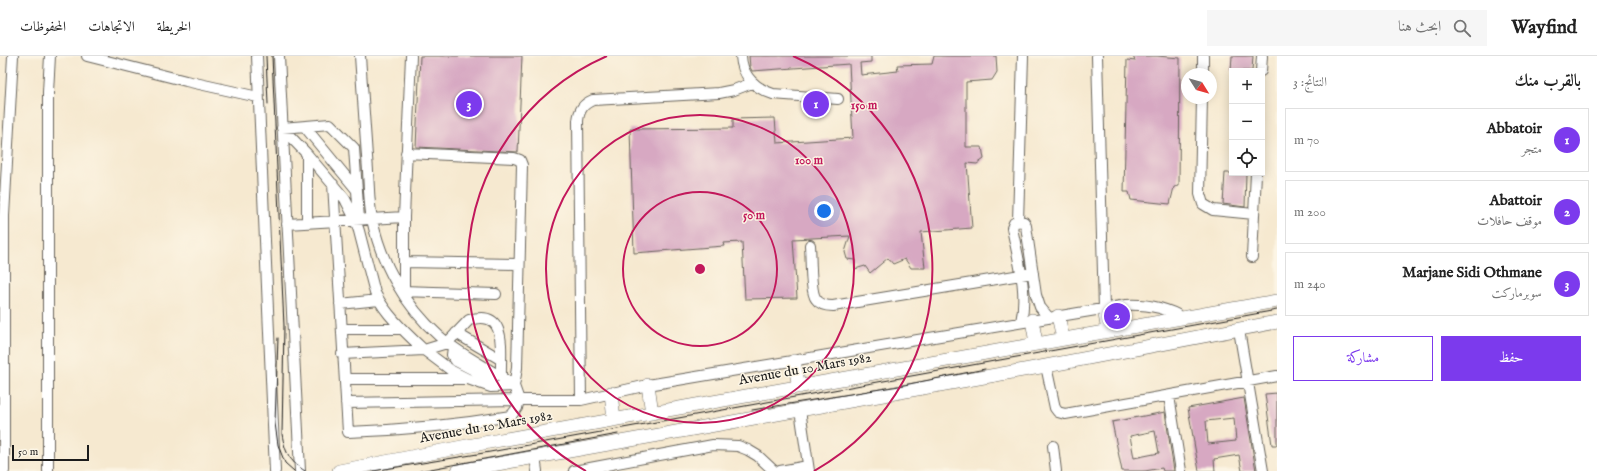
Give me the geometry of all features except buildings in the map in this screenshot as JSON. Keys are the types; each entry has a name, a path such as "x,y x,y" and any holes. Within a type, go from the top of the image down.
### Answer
{"main road":[{"name":"Avenue du 10 Mars 1982","path":"339,471 466,446 799,387 1063,338 1277,301"},
{"path":"1104,309 1108,331"},
{"path":"1054,317 1063,338"},
{"path":"1027,321 1036,343"},
{"path":"458,471 1046,366 1277,322"},
{"path":"794,360 799,387"},
{"path":"648,385 652,413"},
{"path":"611,393 614,420"}],"street":[{"path":"4,471 4,216 13,56"},
{"path":"48,471 48,92 50,56"},
{"path":"87,56 186,81 258,97"},
{"path":"257,56 275,471"},
{"path":"279,56 300,471"},
{"path":"360,56 372,218 386,262 403,291 426,324 450,345 514,386"},
{"path":"403,291 406,153 411,56"},
{"path":"741,56 745,72 752,83 765,91 773,94 838,99"},
{"path":"1018,221 1023,56"},
{"path":"1097,56 1104,309"},
{"path":"1203,56 1203,68"},
{"path":"1261,68 1262,56"},
{"path":"581,400 578,129 580,111 585,104 593,100 719,93 734,90 752,83"},
{"path":"1202,104 1200,194 1204,204 1213,210 1254,214"},
{"path":"282,128 330,124 354,148 357,219 375,293 402,329 424,350 452,371 468,379 491,387 514,386"},
{"path":"305,127 356,189"},
{"path":"282,128 333,184 345,199 357,219"},
{"path":"333,184 342,329 342,354 348,432 385,431 463,423 511,416 517,408 519,400 514,386 517,368 522,165 520,160 514,158 406,153"},
{"path":"307,154 307,223"},
{"path":"1252,256 1256,176"},
{"path":"287,224 404,217"},
{"path":"1027,321 1012,228 1014,223 1018,221 1024,222 1026,226 1038,300 1044,313 1054,317"},
{"path":"810,244 814,295 818,302 825,306 833,306 1033,273"},
{"path":"404,262 519,264"},
{"path":"403,291 496,294"},
{"path":"340,304 379,300"},
{"path":"346,402 581,400 648,385 1126,305 1144,305 1161,308 1183,318"},
{"path":"450,345 456,333 469,320 490,320 499,328 499,376"},
{"path":"342,329 402,329"},
{"path":"1239,330 1263,471"},
{"path":"456,333 500,359"},
{"path":"342,354 424,350 450,345"},
{"path":"1046,366 1055,408 1058,412 1064,414 1277,376"},
{"path":"344,379 468,379"},
{"path":"1169,396 1181,471"},
{"path":"780,471 808,468 800,410"},
{"path":"574,471 712,445 738,446 748,450 758,456 774,471"},
{"path":"1053,446 1056,471"},
{"path":"534,457 537,471"}],"tram line":[{"path":"266,56 268,104"},
{"path":"272,56 284,326 282,434 286,451 291,460 305,471"},
{"path":"373,471 490,452 1277,310"},
{"path":"278,338 275,423 278,445 285,463 294,471"},
{"path":"752,410 899,386 985,369"},
{"path":"420,471 618,434"}],"place":[{"name":"Marjane Sidi Othmane","path":"469,104"},
{"name":"Abbatoir","path":"816,104"},
{"name":"Abattoir","path":"1117,316"}]}
